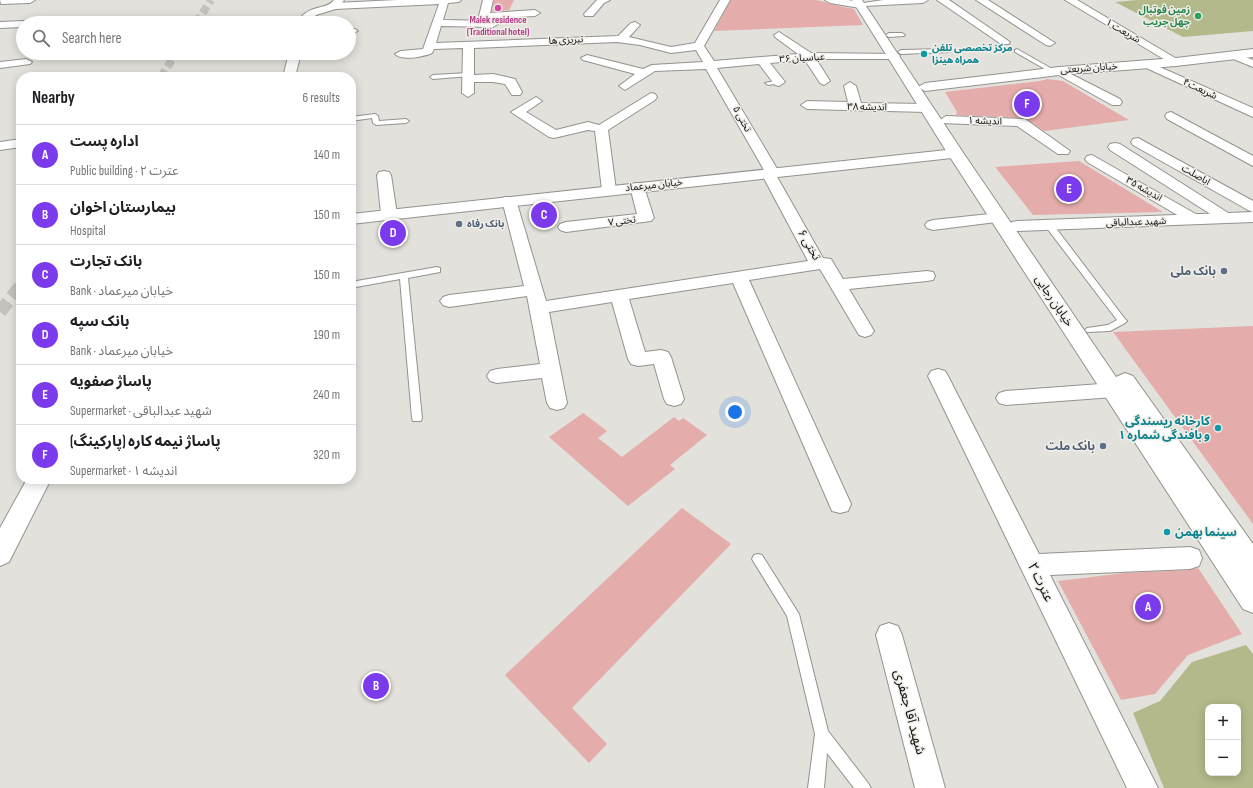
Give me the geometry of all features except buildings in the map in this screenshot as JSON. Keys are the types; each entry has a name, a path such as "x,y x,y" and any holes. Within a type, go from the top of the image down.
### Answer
{"main road":[{"name":"خیابان رجایی","path":"863,2 897,45 1018,226 1253,566"},
{"path":"308,16 315,11 337,3"},
{"name":"خیابان رجایی","path":"897,45 927,108 956,154 1253,600"},
{"name":"خیابان شریعتی","path":"925,87 1055,71 1176,62 1253,53"},
{"path":"290,72 293,60"},
{"name":"خیابان میرعماد","path":"356,218 509,200 770,172 956,154"},
{"name":"شهید عبدالباقی","path":"1018,226 1253,217"},
{"path":"0,554 36,484"}],"street":[{"path":"0,11 3,4 1,0 30,0"},
{"path":"488,0 484,16 505,16 509,14 530,31"},
{"path":"589,14 601,1 605,0"},
{"path":"699,46 725,0"},
{"path":"830,0 863,2 923,0"},
{"path":"942,0 1005,42"},
{"path":"981,0 1050,43"},
{"name":"شریعت ۱","path":"1070,0 1176,62"},
{"path":"337,3 449,1 438,23 431,46 427,53 401,54"},
{"path":"909,1 921,11"},
{"path":"438,23 493,24"},
{"path":"0,25 16,24"},
{"path":"621,39 635,24"},
{"name":"تبریزی ها","path":"431,46 469,45 530,31 621,39 640,42 670,50 699,46"},
{"path":"779,35 808,56 824,82"},
{"path":"468,93 469,45"},
{"name":"عباسیان ۳۶","path":"650,67 711,65 808,56 897,45"},
{"name":"تختی ۵","path":"699,46 770,172"},
{"path":"1235,56 1253,64"},
{"path":"587,58 650,67"},
{"path":"762,60 774,83"},
{"path":"0,65 26,62"},
{"name":"شریعت۴","path":"1146,64 1251,112"},
{"path":"625,86 650,67"},
{"path":"1055,71 1116,102"},
{"path":"468,77 493,78 511,81 511,85 516,92"},
{"path":"850,86 856,107"},
{"path":"536,101 517,112 554,134 588,126 601,129 651,97"},
{"name":"اندیشه ۳۸","path":"807,105 927,108"},
{"path":"1171,116 1253,162"},
{"name":"اندیشه ۱","path":"946,120 1020,122 1063,151"},
{"path":"601,129 609,190"},
{"name":"اباصلت","path":"1138,142 1253,207"},
{"path":"0,146 16,144"},
{"path":"1115,147 1228,219"},
{"name":"اندیشه ۳۵","path":"1092,159 1196,220"},
{"name":"تختی ۶","path":"770,172 818,264 825,263 865,331"},
{"path":"384,175 389,214"},
{"name":"تختی ۷","path":"566,227 646,218 637,187"},
{"path":"509,200 540,308 557,403"},
{"path":"933,224 999,218"},
{"path":"540,308 818,264"},
{"path":"739,276 840,504"},
{"path":"838,285 927,276"},
{"path":"450,302 535,290"},
{"path":"619,296 638,359 661,357 674,399"},
{"path":"497,376 551,370"},
{"name":"عترت ۲","path":"938,376 1143,788"},
{"path":"1006,398 1114,390"},
{"path":"1033,565 1190,558"},
{"name":"شهید آقا جعفری","path":"889,635 930,788"}],"lane":[{"path":"897,45 947,51"},
{"path":"1017,50 1055,71"},
{"path":"433,77 468,77"},
{"path":"356,118 375,116 376,123 406,121"},
{"path":"1049,225 1122,321 1110,328 1090,330"},
{"path":"356,284 437,270"},
{"path":"404,276 417,418"},
{"path":"758,559 793,614 822,734 816,788"},
{"path":"822,734 863,788"}],"green space":[{"name":"زمین فوتبال چهل جریب","path":"1137,0 1253,0 1253,31 1183,37 1115,2"},
{"path":"1246,645 1253,654 1253,788 1164,788 1133,713 1160,701 1192,662"}],"tunnel":[{"path":"201,16 211,0"},
{"path":"164,72 172,60"},
{"path":"0,312 16,291"}],"place":[{"name":"Malek residence (Traditional hotel)","path":"498,8"},
{"name":"زمین فوتبال چهل جریب","path":"1198,16"},
{"name":"مرکز تخصصی تلفن همراه هینزا","path":"924,54"},
{"name":"پاساژ نیمه کاره (پارکینگ)","path":"1027,104"},
{"name":"پاساژ صفویه","path":"1069,189"},
{"name":"بانک تجارت","path":"544,215"},
{"name":"بانک رفاه","path":"459,224"},
{"name":"بانک سپه","path":"393,233"},
{"name":"بانک ملی","path":"1224,271"},
{"name":"کارخانه ریسندگی و بافندگی شماره ۱","path":"1218,428"},
{"name":"بانک ملت","path":"1103,446"},
{"name":"سینما بهمن","path":"1167,532"},
{"name":"اداره پست","path":"1148,607"},
{"name":"بیمارستان اخوان","path":"376,686"}]}
